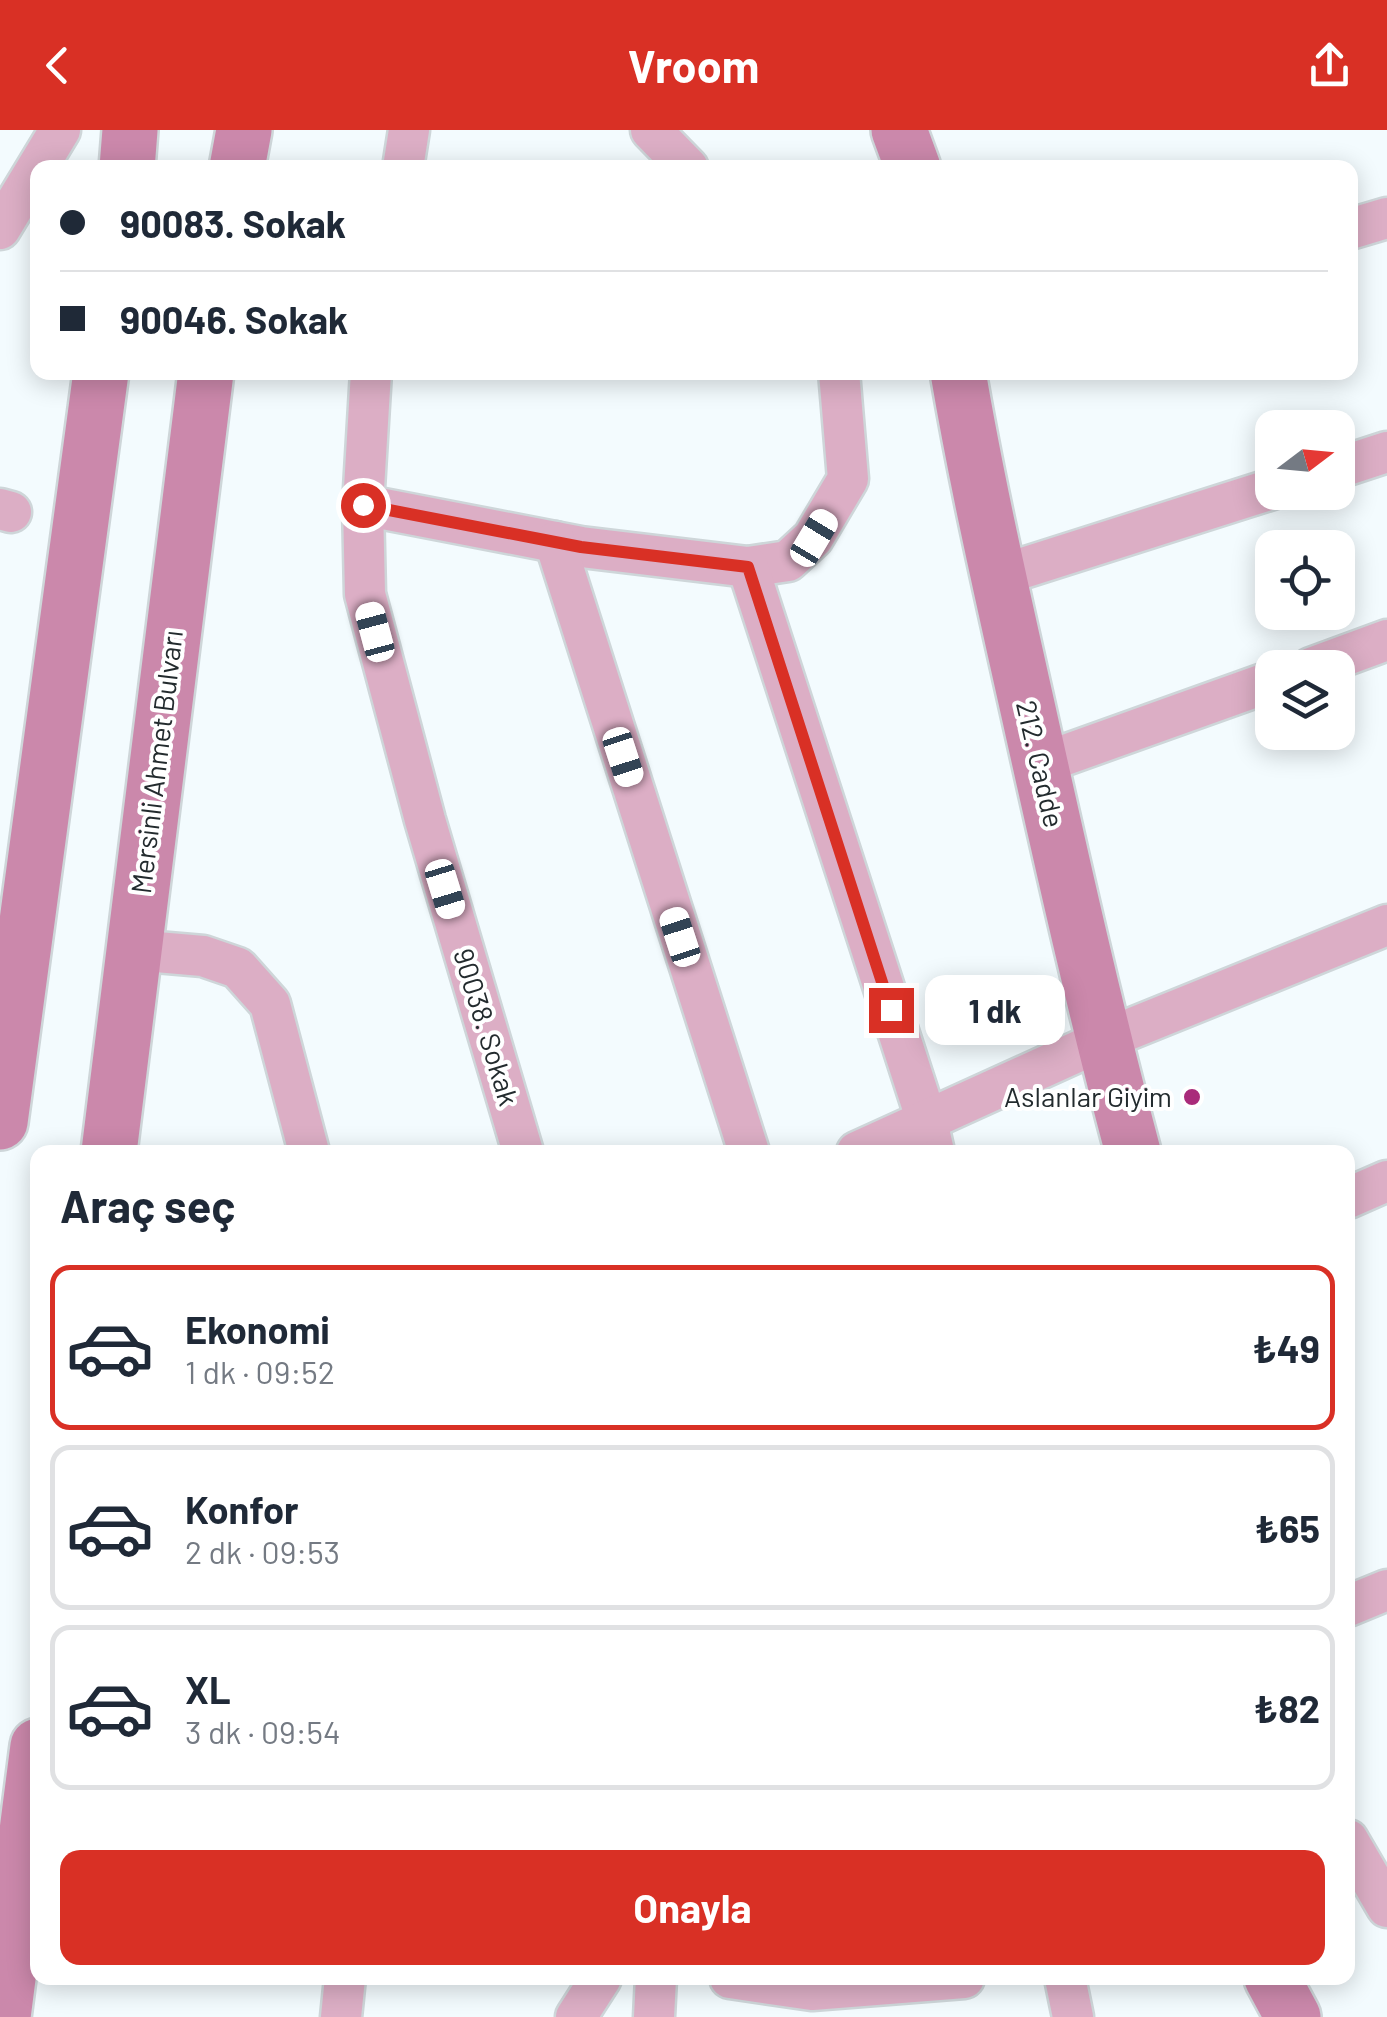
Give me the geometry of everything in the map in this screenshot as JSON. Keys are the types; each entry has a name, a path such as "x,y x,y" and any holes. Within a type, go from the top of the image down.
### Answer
{"main road":[{"path":"128,160 130,130"},
{"path":"239,160 244,130"},
{"path":"900,130 910,160"},
{"path":"0,1122 99,380"},
{"name":"Mersinli Ahmet Bulvarı","path":"109,1145 205,380"},
{"name":"212. Cadde","path":"960,380 1040,764 1131,1145"},
{"path":"3,2017 30,1808"},
{"path":"1276,1985 1293,2017"}],"street":[{"path":"42,160 60,130"},
{"path":"404,160 409,130"},
{"path":"651,130 680,160"},
{"path":"0,229 30,180"},
{"path":"1358,227 1387,218"},
{"name":"90038. Sokak","path":"371,380 363,505 365,594 425,820 522,1145"},
{"path":"363,505 555,542 748,567 788,561 814,538 848,479 840,380"},
{"path":"1355,462 1387,452"},
{"path":"998,576 1255,493"},
{"path":"555,542 747,1145"},
{"path":"748,567 931,1137"},
{"path":"1355,652 1387,640"},
{"path":"1040,764 1255,687"},
{"path":"892,1145 931,1137 1103,1040 1387,925"},
{"path":"133,950 203,956 238,968 270,1004 307,1145"},
{"path":"1355,1195 1387,1182"},
{"path":"1355,1603 1387,1590"},
{"path":"1355,1852 1387,1906"},
{"path":"340,2017 344,1985"},
{"path":"576,2017 597,1985"},
{"path":"654,2017 656,1985"},
{"path":"778,1985 812,1990 867,1985"},
{"path":"1067,1985 1073,2017"}],"place":[{"name":"Aslanlar Giyim","path":"1192,1097"}],"route":[{"path":"363,505 581,547 748,567 891,1010"}]}
